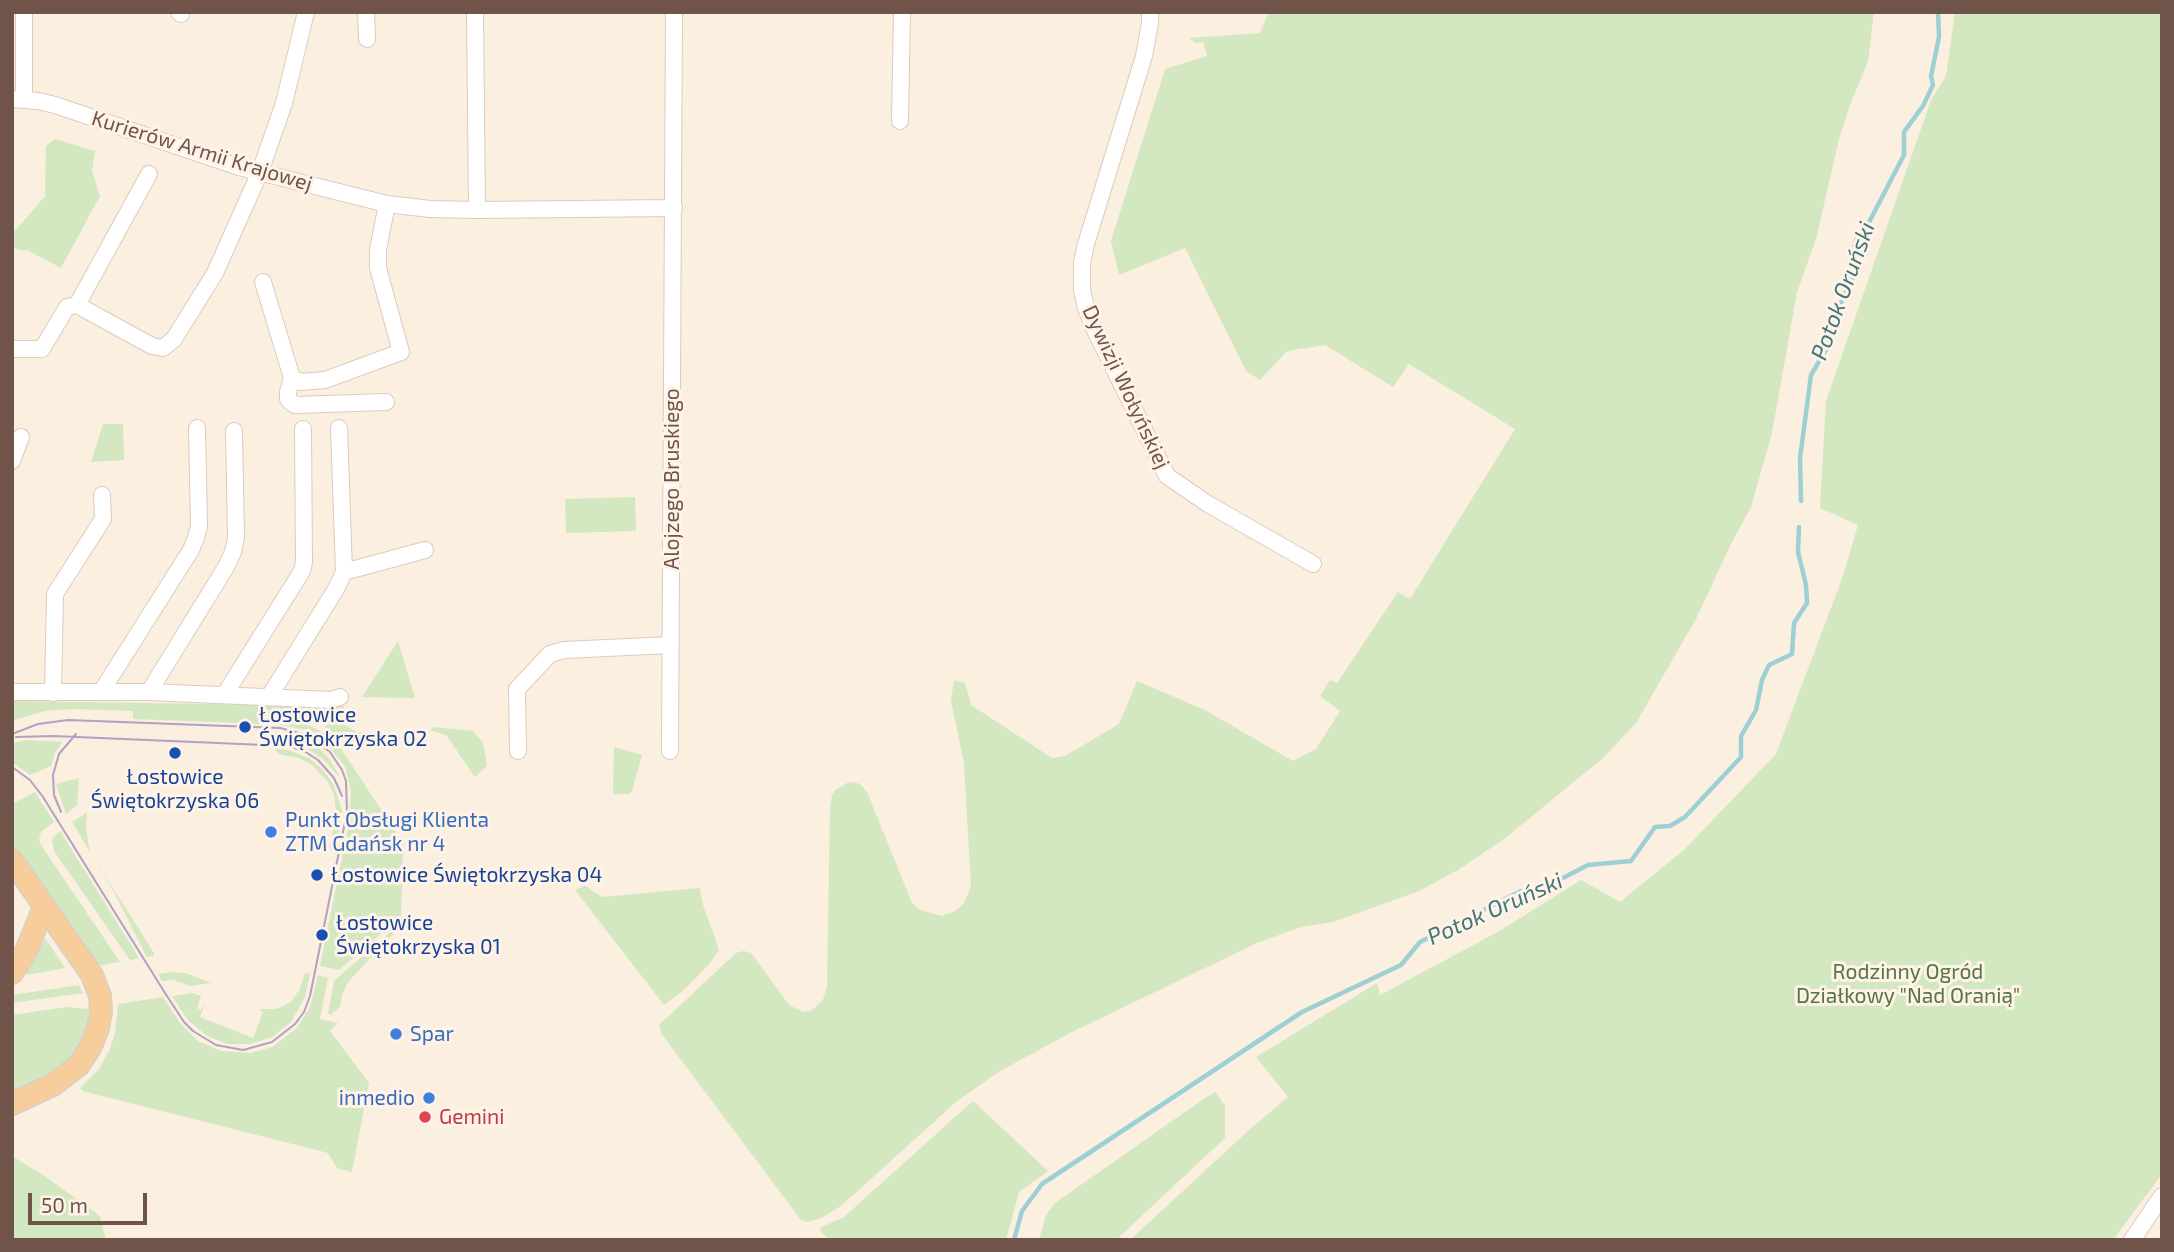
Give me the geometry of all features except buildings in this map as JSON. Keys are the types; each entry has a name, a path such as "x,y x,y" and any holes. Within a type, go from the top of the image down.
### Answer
{"main road":[{"path":"12,860 92,975 100,996 101,1012 91,1046 79,1065 53,1085 12,1104"},
{"path":"12,973 26,951 44,907"}],"street":[{"name":"Kurierów Armii Krajowej","path":"24,12 18,99 55,105 260,173 387,204 430,209 477,211 674,208"},
{"path":"12,349 42,349 67,307 77,305 152,346 163,348 174,340 215,272 260,173 284,103 306,12"},
{"path":"366,12 367,39"},
{"path":"475,12 477,211"},
{"name":"Alojzego Bruskiego","path":"670,751 674,12"},
{"path":"900,121 902,12"},
{"name":"Dywizji Wołyńskiej","path":"1150,12 1144,56 1086,244 1082,263 1082,290 1086,308 1167,476 1208,504 1313,564"},
{"path":"77,305 149,174"},
{"path":"292,379 301,382 325,380 401,352 377,268 387,204"},
{"path":"263,282 292,379 288,399 295,405 386,402"},
{"path":"101,692 196,538 199,526 197,428"},
{"path":"269,696 344,572 339,428"},
{"path":"225,694 302,571 303,429"},
{"path":"149,692 226,568 233,552 236,537 234,431"},
{"path":"12,461 21,438"},
{"path":"53,693 55,594 103,519 102,495"},
{"path":"344,572 425,550"},
{"path":"518,751 517,689 550,654 564,650 671,645"},
{"path":"12,692 149,692 331,699 340,697"},
{"path":"2132,1240 2162,1196"}],"green space":[{"path":"1269,12 1874,12 1868,62 1839,139 1816,239 1797,292 1772,433 1751,507 1697,617 1636,723 1603,758 1504,839 1458,870 1419,891 1333,922 1301,927 1257,943 1072,1032 1000,1071 957,1101 841,1206 821,1218 808,1222 801,1220 661,1033 659,1025 736,953 744,951 751,953 789,1005 803,1012 811,1011 823,1000 827,986 830,809 835,790 852,782 860,784 867,792 912,903 920,910 942,916 955,911 964,903 971,886 964,763 951,701 954,680 965,683 971,705 1052,758 1065,756 1119,724 1137,681 1205,710 1293,761 1316,749 1340,711 1320,696 1330,680 1337,683 1398,592 1410,599 1515,429 1409,364 1393,387 1325,345 1287,351 1260,380 1246,371 1185,248 1119,275 1111,241 1165,69 1207,56 1203,42 1195,43 1189,38 1260,33"},
{"name":"Rodzinny Ogród Działkowy \"Nad Oranią\"","path":"1955,12 2162,12 2162,1174 2113,1240 1130,1240 1288,1097 1256,1057 1377,983 1380,995 1496,933 1581,880 1620,902 1685,849 1776,754 1843,576 1858,525 1820,508 1826,401 1931,100 1946,76"},
{"path":"55,139 95,151 92,171 100,196 61,268 27,250 13,247 12,243 14,232 45,196 46,146"},
{"path":"103,424 123,424 124,460 91,462"},
{"path":"635,497 636,531 566,533 565,499"},
{"path":"398,641 415,698 362,697"},
{"path":"12,701 344,706 344,710 264,715 264,724 133,719 133,711 73,709 44,711 12,721"},
{"path":"304,722 334,738 403,843 401,917 404,921 399,918 339,970 320,966 349,823 351,791 345,766 324,741 302,729 275,724"},
{"path":"328,723 341,723 357,732 363,732 367,737 360,740 360,751 350,747 349,742 325,727"},
{"path":"434,727 473,731 483,743 487,766 475,777 446,735 430,730"},
{"path":"275,732 300,737 315,745 328,757 339,775 323,759 306,748 274,740"},
{"path":"27,740 62,742 51,766 30,775 12,762 12,743"},
{"path":"614,747 642,755 629,794 613,794"},
{"path":"274,748 289,750 310,759 323,770 333,784 342,810 336,851 330,847 336,811 334,795 328,782 311,764 279,754"},
{"path":"79,778 77,805 66,814 56,784"},
{"path":"35,792 54,822 41,832 41,845 120,962 96,966 12,845 12,804"},
{"path":"87,813 86,829 90,852 72,822"},
{"path":"60,831 139,958 130,960 54,851 52,839"},
{"path":"92,855 154,956 147,957 145,954"},
{"path":"585,886 602,897 700,888 702,902 719,950 685,989 664,1005 575,890"},
{"path":"395,928 397,930 348,982 340,1007 333,1015 328,1014 334,981"},
{"path":"45,938 65,968 26,975 25,972"},
{"path":"185,973 211,983 190,986 174,980 162,981 158,974"},
{"path":"305,973 310,974 305,997 291,1022 272,1037 251,1044 227,1044 207,1036 188,1020 172,996 193,993 201,996 197,1008 201,1010 204,1006 200,1017 253,1038 263,1012 259,1009 277,1009 291,1002 300,989"},
{"path":"318,975 328,978 320,1019 338,1023 330,1031 369,1083 352,1172 337,1168 328,1153 83,1091 80,1088 99,1069 109,1051 115,1033 118,1004 163,997 180,1023 198,1041 221,1051 250,1053 272,1047 296,1029 310,1007"},
{"path":"79,985 83,993 12,1003 12,995"},
{"path":"67,1007 89,1009 82,1041 62,1066 12,1095 12,1015"},
{"path":"1215,1092 1225,1106 1225,1138 1116,1240 1039,1240 1046,1215 1055,1203"},
{"path":"973,1101 1048,1171 1019,1192 1006,1240 828,1240 819,1228 844,1217"},
{"path":"12,1156 100,1216 106,1240 12,1240"}],"waterway":[{"name":"Potok Oruński","path":"1801,501 1800,458 1811,375 1827,348 1833,320 1855,272 1853,250 1857,238 1866,228 1904,155 1904,132 1923,106 1933,85 1931,76 1939,37 1938,12"},
{"name":"Potok Oruński","path":"1014,1240 1022,1211 1042,1184 1302,1012 1401,965 1420,942 1521,891 1534,893 1588,865 1631,861 1655,827 1670,826 1685,817 1741,757 1741,736 1756,710 1762,680 1769,665 1792,654 1794,623 1807,603 1806,585 1798,552 1799,527"}],"tram line":[{"path":"12,734 38,724 68,720 280,728 307,735 330,752 346,781 347,812 310,996 304,1012 295,1024 272,1042 243,1050 216,1045 193,1031 165,993 43,797 30,780 12,767"},
{"path":"61,812 54,795 53,775 59,754 76,734"},
{"path":"16,737 53,736 288,746 304,751 318,760 334,778 342,796"}],"place":[{"name":"Łostowice Świętokrzyska 02","path":"245,727"},
{"name":"Łostowice Świętokrzyska 06","path":"175,753"},
{"name":"Punkt Obsługi Klienta ZTM Gdańsk nr 4","path":"271,832"},
{"name":"Łostowice Świętokrzyska 04","path":"317,875"},
{"name":"Łostowice Świętokrzyska 01","path":"322,935"},
{"name":"Spar","path":"396,1034"},
{"name":"inmedio","path":"429,1098"},
{"name":"Gemini","path":"425,1117"}]}
